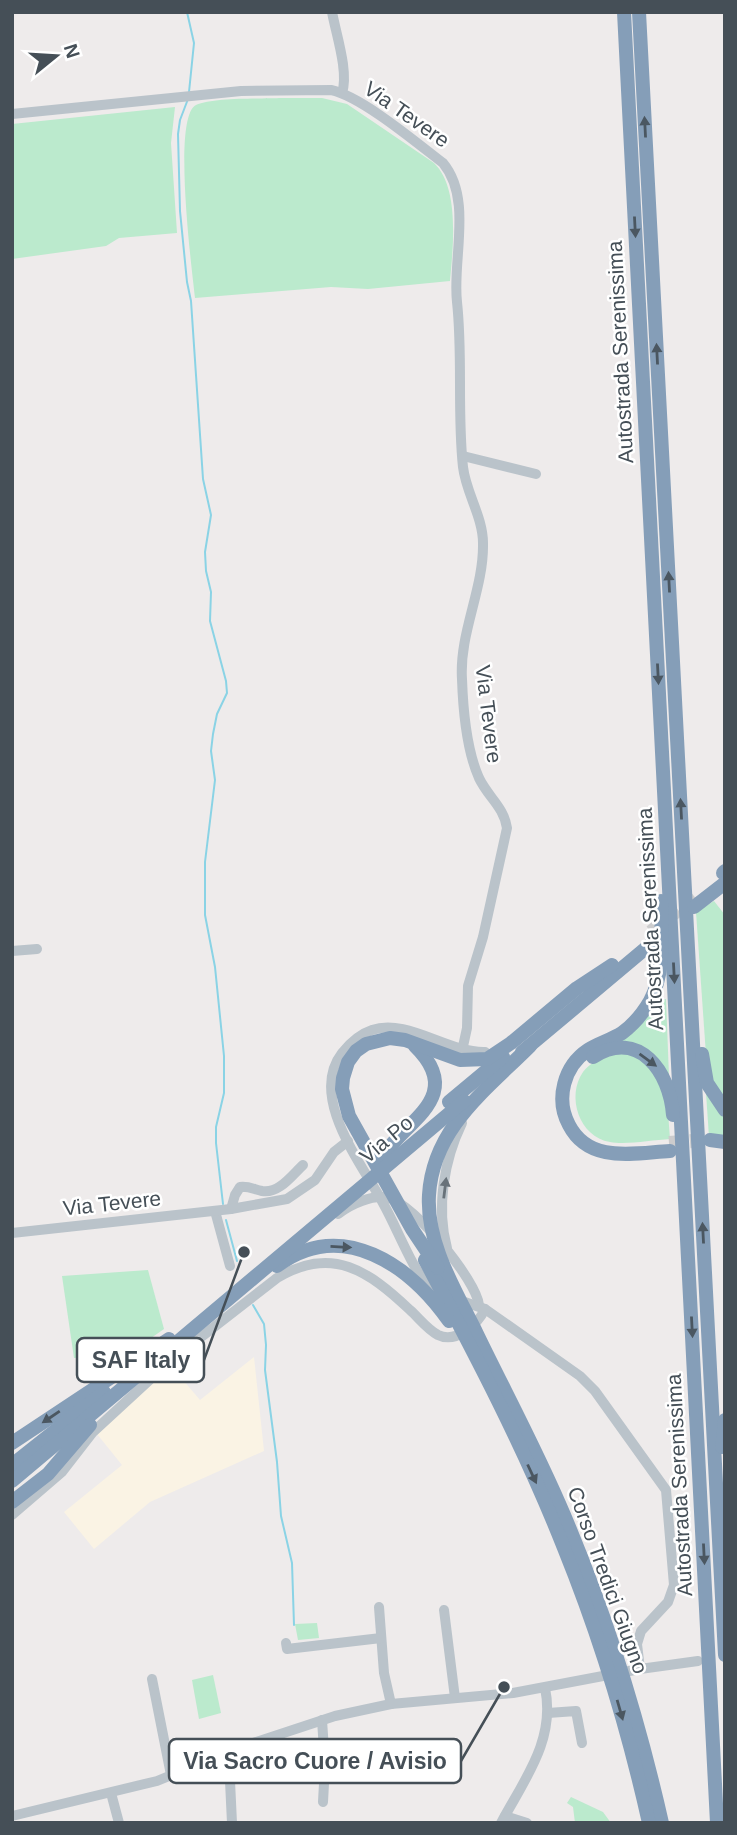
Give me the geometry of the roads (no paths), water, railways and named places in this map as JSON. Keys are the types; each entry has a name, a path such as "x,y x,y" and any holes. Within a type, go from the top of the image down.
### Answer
{"highway":[{"name":"Autostrada Serenissima","path":"624,12 718,1823"},
{"name":"Autostrada Serenissima","path":"639,12 725,1655"},
{"path":"661,733 658,794 661,941 657,984 646,1007 632,1024 621,1033 589,1049 573,1064 562,1094 565,1118 572,1130 582,1142 595,1150 614,1155 669,1147 608,1145 592,1138 574,1115 570,1095 579,1070 589,1059 602,1051 628,1049 649,1058 659,1068 672,1106 677,1196 688,1259"},
{"path":"695,902 724,874"},
{"name":"Via Po","path":"148,1367 530,1046 652,937 612,965 381,1160 386,1150 426,1110 432,1095 434,1080 429,1066 425,1057 412,1043"},
{"path":"490,1361 428,1251 363,1155 344,1099 342,1084 346,1066 356,1051 375,1040 390,1038 465,1061 487,1059 577,988 612,965"},
{"path":"691,988 699,1014 707,1083 725,1110"},
{"path":"490,1361 439,1251 431,1224 429,1197 432,1173 440,1147 453,1125 530,1046"},
{"path":"715,1147 725,1142"},
{"name":"Via Po","path":"170,1339 362,1176"},
{"path":"412,1230 422,1255 475,1353 503,1413"},
{"path":"208,1316 282,1262 299,1254 318,1248 341,1246 381,1257 414,1280 440,1309 463,1342 503,1413"},
{"path":"12,1443 170,1339"},
{"path":"12,1465 170,1339"},
{"name":"Corso Tredici Giugno","path":"490,1361 545,1473 593,1588 631,1704 662,1823"},
{"path":"12,1480 148,1367"},
{"path":"12,1502 48,1474 85,1430 148,1367"},
{"name":"Corso Tredici Giugno","path":"503,1413 554,1524 590,1616 623,1720 649,1823"},
{"path":"718,1522 725,1420"}],"street":[{"path":"332,12 344,72 345,84 342,93"},
{"name":"Via Tevere","path":"12,114 241,91 314,89 342,93 389,122 449,170 456,191 460,226 456,294 460,333 463,456 467,484 483,541 482,559 466,632 462,680 470,744 478,776 500,807 507,828 483,937 468,986 467,1028 462,1051"},
{"path":"463,456 536,474"},
{"path":"12,951 37,949"},
{"path":"500,1051 462,1051 391,1027 372,1030 357,1038 336,1062 331,1079 335,1112 348,1141 363,1155 411,1255 434,1294 482,1307 580,1376 595,1391 666,1490 674,1585 668,1602 640,1631 637,1644 640,1669"},
{"path":"449,1255 442,1222 447,1168 452,1146 472,1103"},
{"name":"Via Tevere","path":"12,1233 215,1211 287,1199 315,1180 339,1147 348,1141"},
{"path":"231,1209 240,1187 249,1186 268,1192 276,1190 303,1165"},
{"path":"12,1515 62,1472 93,1432 169,1362 289,1270 325,1263 348,1266 367,1273 428,1327 449,1338 463,1333 480,1320 482,1307 473,1286 412,1210 390,1198 379,1196 362,1201 310,1230"},
{"path":"215,1211 230,1266"},
{"path":"379,1607 384,1673 391,1704"},
{"path":"444,1610 455,1698"},
{"path":"286,1643 287,1649 381,1638"},
{"path":"12,1816 26,1818 111,1793 171,1775 222,1753 322,1720 391,1704 545,1688 640,1669 698,1661"},
{"path":"152,1679 171,1775"},
{"path":"527,1823 503,1819 539,1755 548,1713 545,1688"},
{"path":"548,1713 576,1710 582,1743"},
{"path":"322,1720 325,1765 323,1802"},
{"path":"222,1753 230,1781 232,1823"},
{"path":"111,1793 119,1823"}],"waterway":[{"path":"187,12 194,43 189,92"},
{"path":"188,99 178,134 180,211 191,301 203,479 211,515 205,552 211,592 210,621 227,693 217,714 213,734 211,751 215,780 205,862 205,915 215,967 224,1056 224,1093 216,1127 223,1204"},
{"path":"226,1220 237,1261"},
{"path":"253,1305 264,1324 265,1370 281,1516 292,1563 294,1625"}],"tunnel":[{"path":"651,932 695,896"},
{"path":"669,1143 694,1141"}],"place":[{"name":"SAF Italy","path":"244,1252"},
{"name":"Via Sacro Cuore / Avisio","path":"504,1687"}]}
